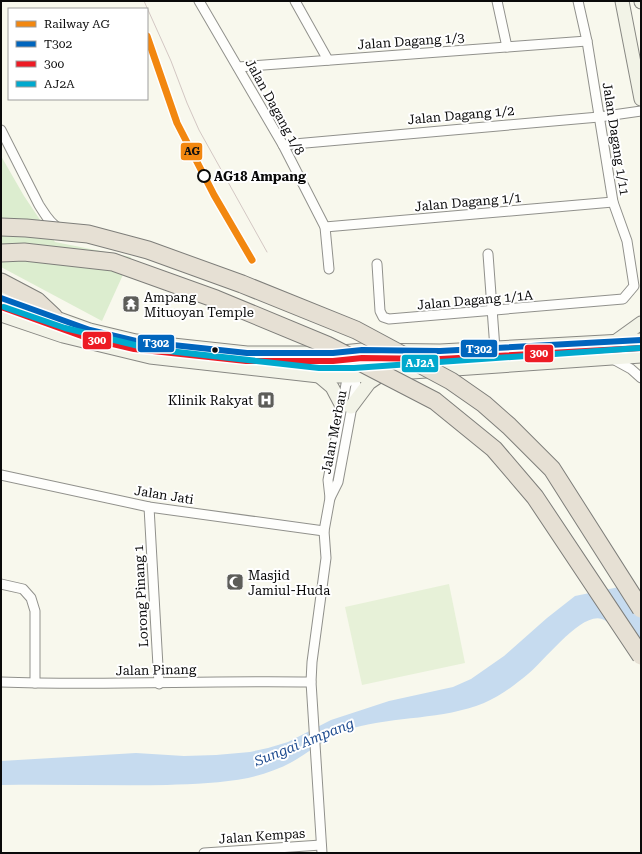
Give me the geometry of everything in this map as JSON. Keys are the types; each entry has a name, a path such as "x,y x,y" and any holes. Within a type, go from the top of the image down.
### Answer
{"highway":[{"path":"1,227 88,234 148,250 242,284 356,330 451,381 484,404 509,426 552,469 641,609"},
{"path":"1,253 24,252 113,262 216,299 327,345 435,401 494,449 535,497 641,656"},
{"path":"1,282 37,301 54,317"}],"main road":[{"path":"622,1 641,99"},
{"path":"1,298 90,330 136,341 247,352 333,353 362,350 440,351 641,340"},
{"path":"1,315 63,336 136,354 197,363 319,376 354,376 609,357 641,356"},
{"path":"615,342 641,323"},
{"path":"354,376 364,366 410,363 440,351"},
{"path":"333,353 349,363 354,376"},
{"path":"319,376 332,387 347,407 369,383 382,374"}],"street":[{"name":"Jalan Dagang 1/8","path":"199,1 283,145 325,227"},
{"path":"295,1 328,60"},
{"path":"497,1 507,47"},
{"name":"Jalan Dagang 1/11","path":"578,1 613,202 627,241 634,286 623,299"},
{"name":"Jalan Dagang 1/3","path":"238,67 586,41"},
{"name":"Jalan Dagang 1/2","path":"283,145 641,111"},
{"path":"1,130 39,205 55,226 66,232 181,267"},
{"name":"Jalan Dagang 1/1","path":"325,227 613,202"},
{"path":"325,227 329,269"},
{"path":"488,254 495,349"},
{"name":"Jalan Dagang 1/1A","path":"377,264 380,311 383,317 389,319 409,319 623,299"},
{"path":"609,357 631,369 641,378"},
{"name":"Jalan Merbau","path":"322,849 311,682 312,662 326,558 324,530 330,498 328,480 347,407 356,385 354,376"},
{"name":"Jalan Jati","path":"1,475 149,507 324,530"},
{"name":"Lorong Pinang 1","path":"149,507 159,684"},
{"path":"1,584 22,589 31,598 35,611 35,683"},
{"name":"Jalan Pinang","path":"1,682 159,684 254,681 311,682"},
{"name":"Jalan Kempas","path":"206,853 322,849"}],"green space":[{"path":"1,156 24,196 55,242 131,257 102,321 1,267"},
{"path":"449,584 465,663 362,685 345,607"}],"water":[{"name":"Sungai Ampang","path":"619,587 641,597 641,659 623,637 607,621 602,619 594,619 584,622 574,629 528,674 502,694 484,703 452,712 386,721 353,728 331,738 286,765 261,775 228,781 177,785 1,785 1,761 136,753 184,756 216,755 250,752 288,742 331,720 389,701 453,687 471,679 504,656 547,618 575,596"}],"tram line":[{"path":"144,1 147,8"},
{"path":"148,10 199,130 267,252"}],"rail line":[{"name":"AG","path":"148,39 177,123 214,195 252,260"}],"transit line":[{"name":"T302","path":"1,298 90,330 136,341 247,353 333,353 362,350 440,351 641,340"},
{"name":"300","path":"1,307 87,338 134,349 246,361 333,361 362,358 440,359 641,348"},
{"name":"AJ2A","path":"4,307 65,328 151,349 319,368 354,368 640,348"}],"place":[{"name":"AG18 Ampang","path":"204,176"},
{"name":"Ampang Mituoyan Temple","path":"131,304"},
{"name":"Klinik Rakyat","path":"266,400"},
{"name":"Masjid Jamiul-Huda","path":"235,582"}]}
